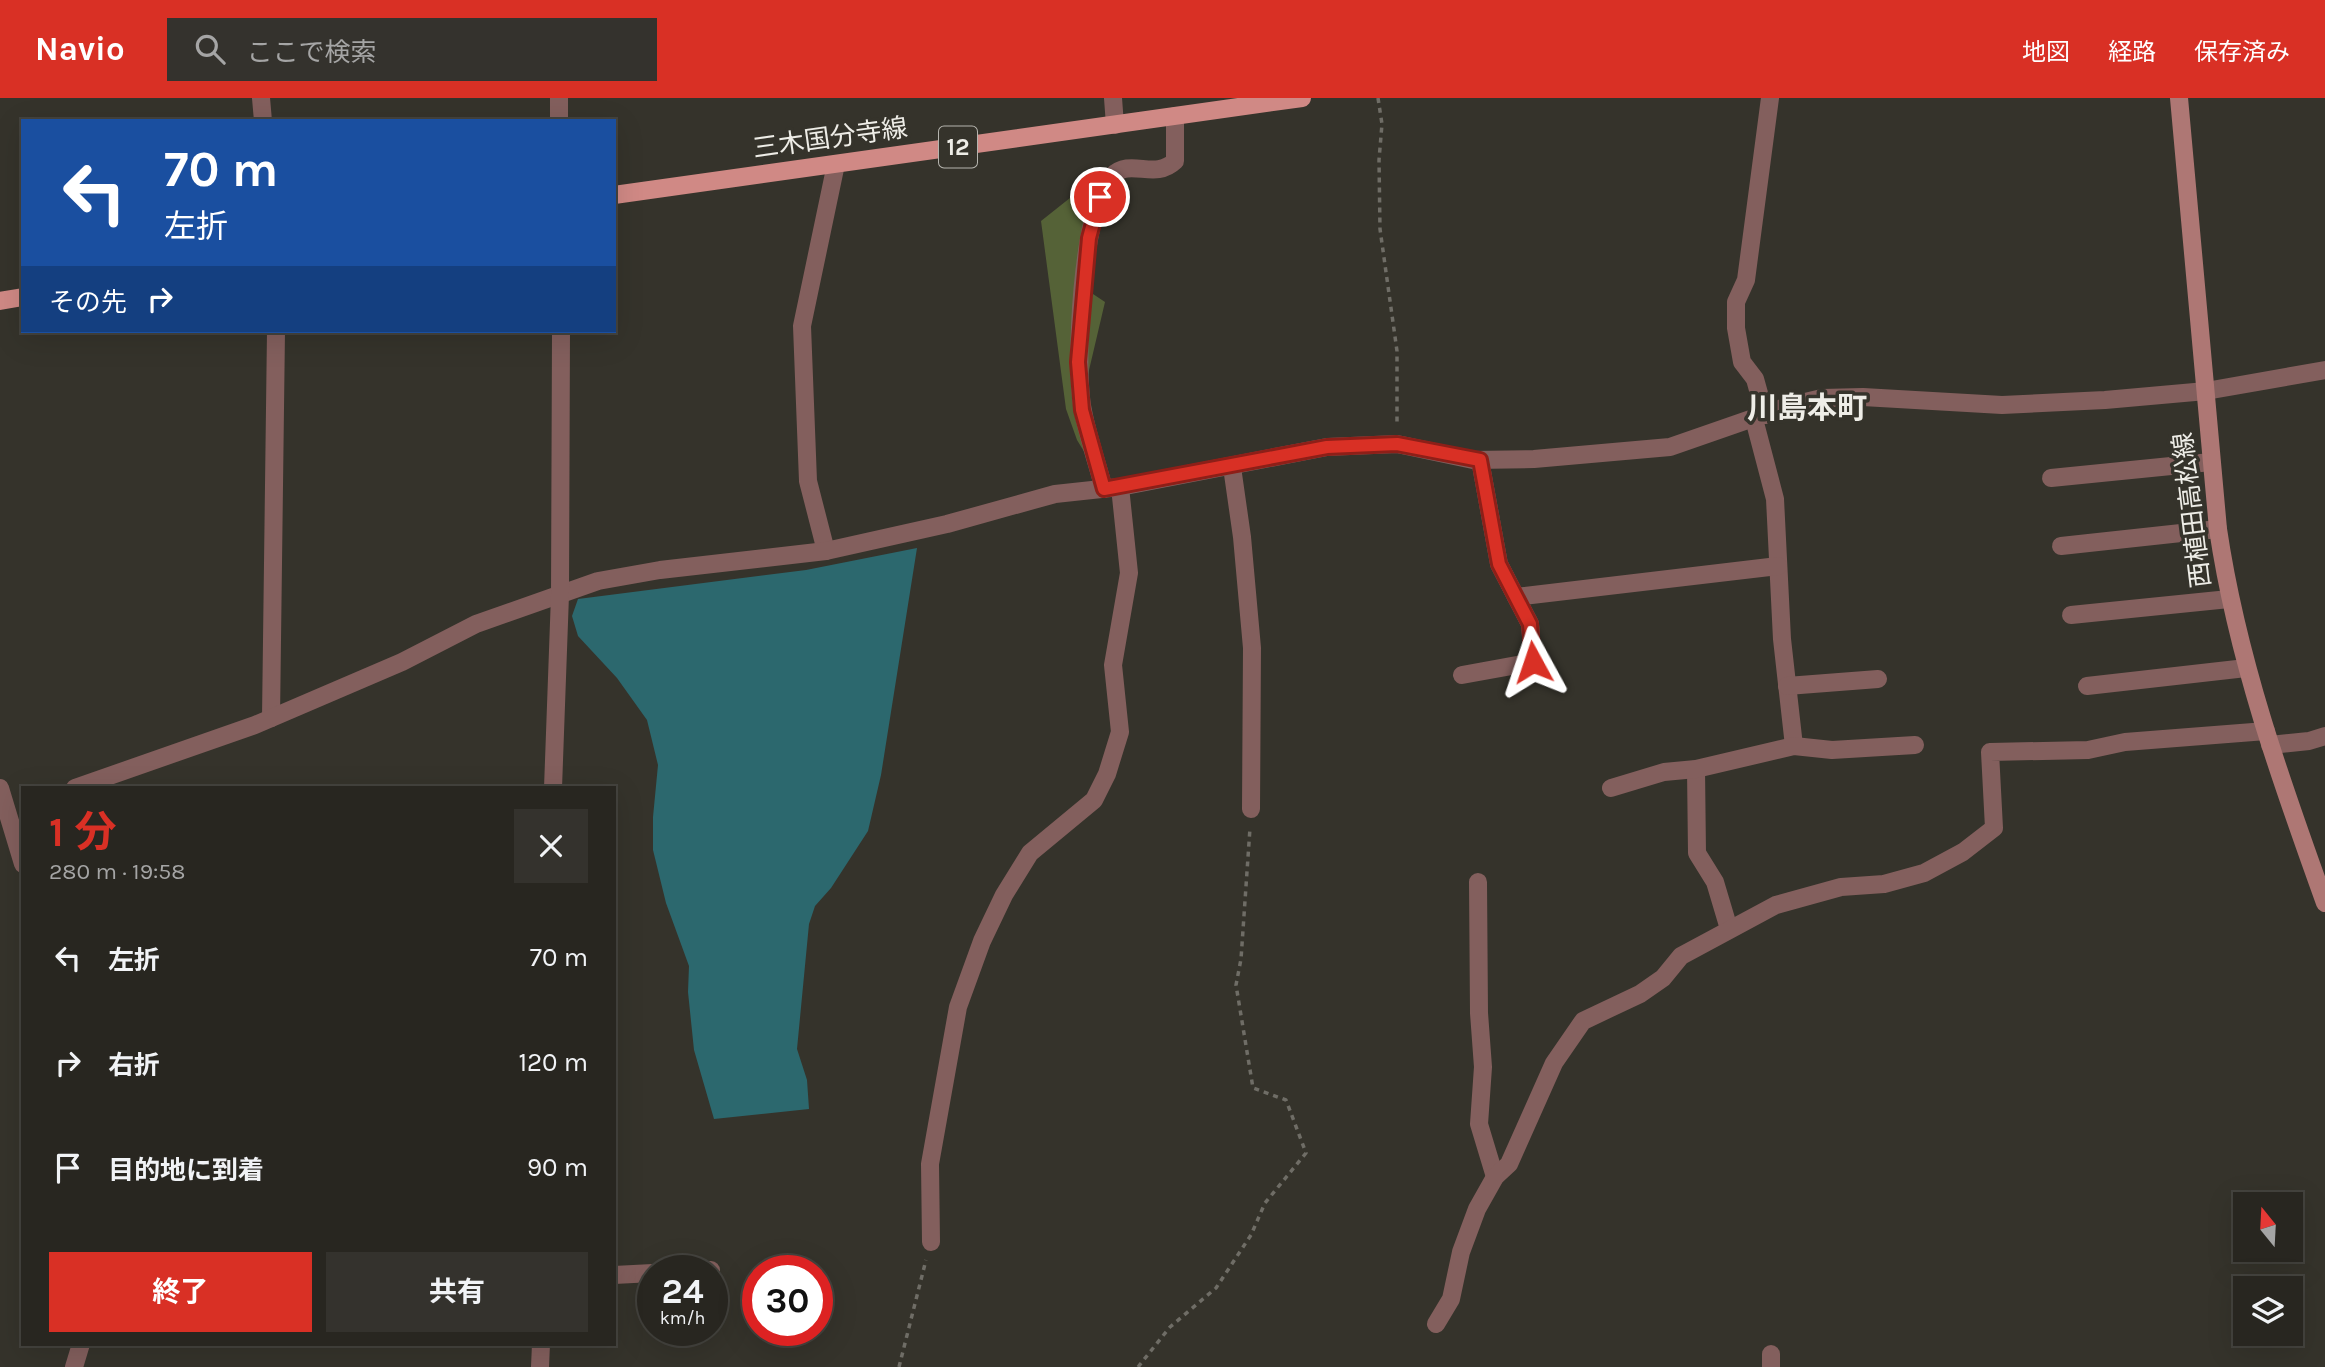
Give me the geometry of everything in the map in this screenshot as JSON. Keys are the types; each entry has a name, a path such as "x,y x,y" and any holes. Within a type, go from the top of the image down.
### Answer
{"main road":[{"name":"三木国分寺線","path":"616,195 1302,98"},
{"name":"西植田高松線","path":"2179,98 2211,462 2229,599 2246,668 2268,738 2325,903"},
{"path":"0,301 21,297"}],"street":[{"path":"261,98 263,119"},
{"path":"559,98 559,119"},
{"path":"1113,98 1115,125"},
{"path":"1770,98 1746,280 1736,302 1736,328 1742,362 1755,379 1759,417 1775,499 1787,686 1794,746"},
{"path":"931,1241 930,1164 958,1007 982,941 1004,895 1030,853 1094,800 1107,774 1120,732 1113,665 1129,573 1112,488 1082,410 1078,362 1089,238 1100,197 1110,178 1118,171 1131,167 1152,171 1167,169 1175,161 1175,116"},
{"path":"825,551 808,481 802,326 836,164"},
{"path":"271,718 276,333"},
{"path":"553,786 560,595 561,333"},
{"path":"81,786 271,718 402,662 476,624 598,581 660,570 825,551 947,524 1055,495 1232,467 1327,447 1397,444 1480,460 1534,459 1670,447 1788,406 1822,398 1863,397 2002,405 2105,400 2206,391 2325,370"},
{"path":"1462,675 1533,662 1530,624 1499,564 1480,460"},
{"path":"2051,478 2211,462"},
{"path":"1232,467 1242,537 1252,648 1251,809"},
{"path":"2062,546 2218,530"},
{"path":"1516,597 1778,566"},
{"path":"2071,615 2229,599"},
{"path":"2087,687 2246,668"},
{"path":"1787,686 1878,680"},
{"path":"1436,1324 1451,1299 1461,1252 1477,1209 1495,1177 1509,1164 1554,1062 1583,1021 1640,994 1663,978 1681,956 1776,905 1841,887 1884,884 1924,873 1964,852 1994,828 1990,752 2088,750 2125,742 2268,738 2309,741 2325,736"},
{"path":"1611,788 1664,772 1696,769 1794,746 1832,750 1915,745"},
{"path":"1696,769 1697,853 1715,882 1730,929"},
{"path":"0,788 10,810 21,856"},
{"path":"1478,881 1479,1013 1483,1068 1479,1124 1495,1177"},
{"path":"616,1275 637,1274"},
{"path":"74,1367 80,1346"},
{"path":"540,1367 541,1346"}],"path":[{"path":"1378,98 1381,124 1380,229 1397,351 1397,444"},
{"path":"1138,1367 1170,1327 1216,1288 1251,1235 1265,1203 1306,1153 1286,1100 1253,1088 1236,985 1241,959 1251,809"},
{"path":"899,1367 931,1241"}],"green space":[{"path":"1096,191 1078,284 1105,302 1086,383 1091,463 1077,440 1066,409 1041,221 1075,194"}],"water":[{"path":"917,548 881,775 868,831 831,888 815,906 809,924 797,1049 807,1080 809,1109 714,1119 694,1050 688,992 689,966 666,903 653,850 658,765 647,720 617,678 578,636 572,616 578,599 806,570"}],"district":[{"name":"川島本町","path":"1807,408"}],"route":[{"path":"1100,197 1089,238 1078,362 1082,410 1104,489 1327,447 1397,444 1480,460 1499,564 1530,624 1533,662"}]}
